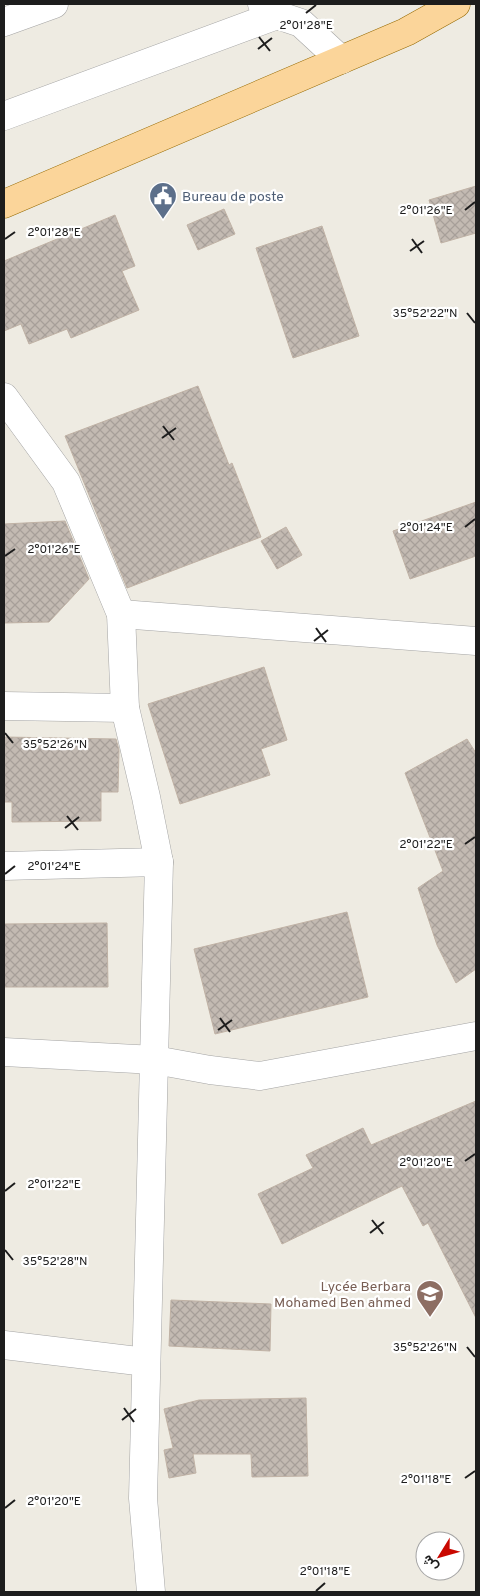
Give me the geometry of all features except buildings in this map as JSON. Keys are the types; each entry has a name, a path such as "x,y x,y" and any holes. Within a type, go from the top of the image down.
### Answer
{"main road":[{"path":"4,204 406,32 456,4"}],"street":[{"path":"4,22 54,4"},
{"path":"4,116 269,9 301,22 340,60"},
{"path":"4,396 66,482 121,614 125,708 159,862 142,1498 150,1592"},
{"path":"121,614 476,641"},
{"path":"4,706 125,708"},
{"path":"4,866 159,862"},
{"path":"4,1052 155,1060 210,1070 260,1076 476,1036"},
{"path":"4,1345 146,1362"}],"place":[{"name":"Bureau de poste","path":"163,220"},
{"name":"Lycée Berbara Mohamed Ben ahmed","path":"430,1318"}]}
